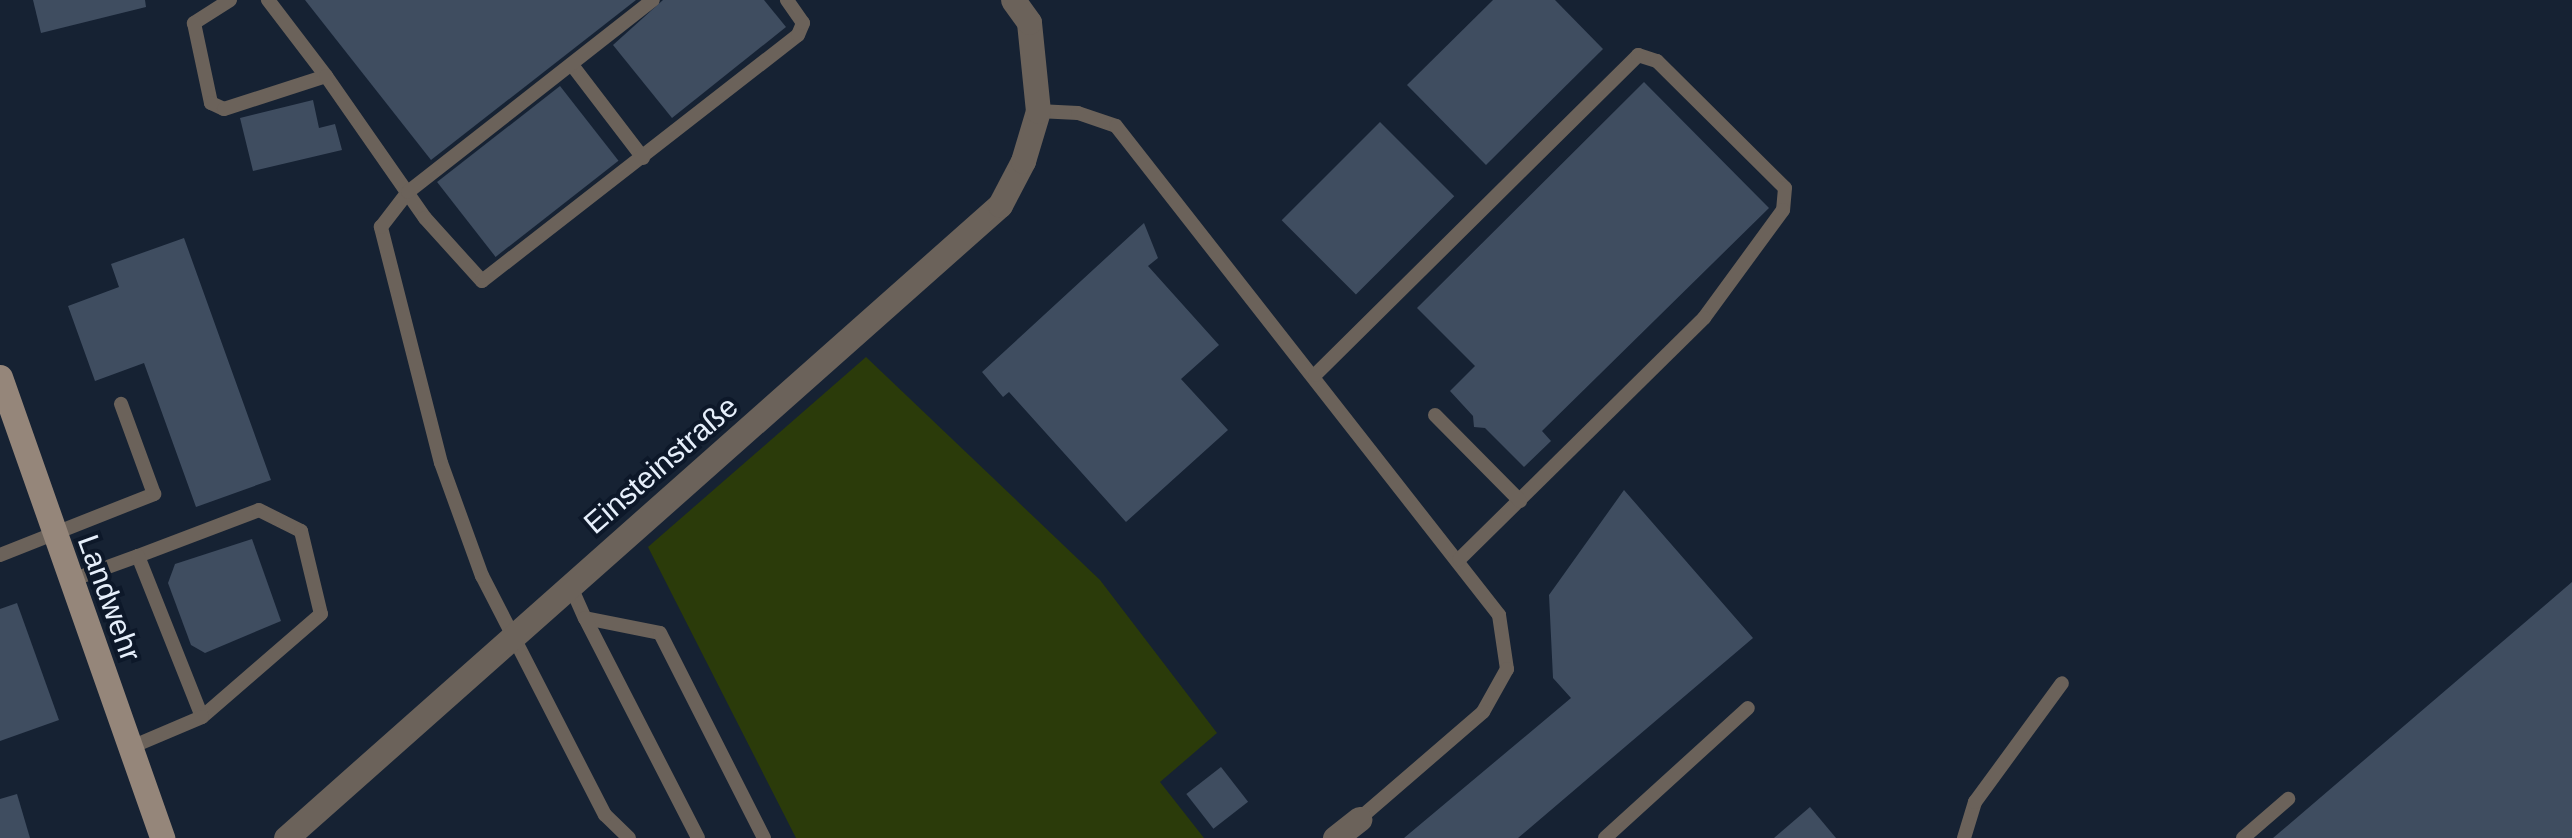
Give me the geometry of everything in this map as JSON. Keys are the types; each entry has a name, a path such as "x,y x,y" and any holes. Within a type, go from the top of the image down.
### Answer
{"main road":[{"name":"Landwehr","path":"0,377 68,581 162,838"}],"street":[{"name":"Einsteinstraße","path":"286,838 968,238 1000,204 1023,161 1038,111 1029,22 1012,0"},
{"path":"1335,838 1359,818"}],"lane":[{"path":"230,0 194,23 217,108 326,76"},
{"path":"268,0 408,192 482,280 798,36 803,23 788,0"},
{"path":"629,838 606,816 511,640 441,463 381,242 387,214 408,192 652,0"},
{"path":"1315,375 1634,58 1650,56 1778,180 1786,202 1704,318 1459,560"},
{"path":"572,65 643,158"},
{"path":"1038,111 1078,113 1116,126 1315,375 1499,615 1507,668 1483,712 1359,818"},
{"path":"0,555 154,494 121,404"},
{"path":"1435,415 1520,501"},
{"path":"68,581 259,510 302,531 321,614 202,717 129,748"},
{"path":"138,556 202,717"},
{"path":"572,587 698,838"},
{"path":"585,618 660,633 764,838"},
{"path":"1964,838 1976,802 2062,683"},
{"path":"1605,838 1748,708"},
{"path":"2243,838 2288,799"}],"green space":[{"path":"866,357 1100,580 1217,733 1160,782 1204,838 796,838 648,547"}],"building":[{"path":"33,0 145,0 146,7 41,33"},
{"path":"305,0 636,0 431,160"},
{"path":"663,0 764,0 786,27 672,118 613,45"},
{"path":"1493,0 1555,0 1603,49 1486,165 1407,85"},
{"path":"1644,82 1769,208 1542,431 1551,441 1524,467 1485,428 1474,427 1473,416 1450,391 1475,366 1417,308"},
{"path":"560,86 618,161 496,257 437,182"},
{"path":"313,100 319,128 335,124 342,150 253,171 240,118"},
{"path":"1380,122 1454,196 1356,295 1282,220"},
{"path":"1144,223 1158,258 1148,266 1219,345 1181,379 1228,430 1126,522 1009,392 1003,397 982,372"},
{"path":"184,238 271,480 196,507 144,363 95,381 68,306 119,287 111,264"},
{"path":"1624,490 1753,638 1518,838 1404,838 1571,698 1553,678 1549,595"},
{"path":"252,539 281,621 205,653 191,645 168,583 175,564"},
{"path":"2572,582 2572,838 2273,838 2349,773"},
{"path":"17,603 59,720 0,741 0,609"},
{"path":"1221,767 1248,802 1213,829 1186,794"},
{"path":"17,794 30,838 0,838 0,799"},
{"path":"1810,807 1836,838 1774,838"}]}
